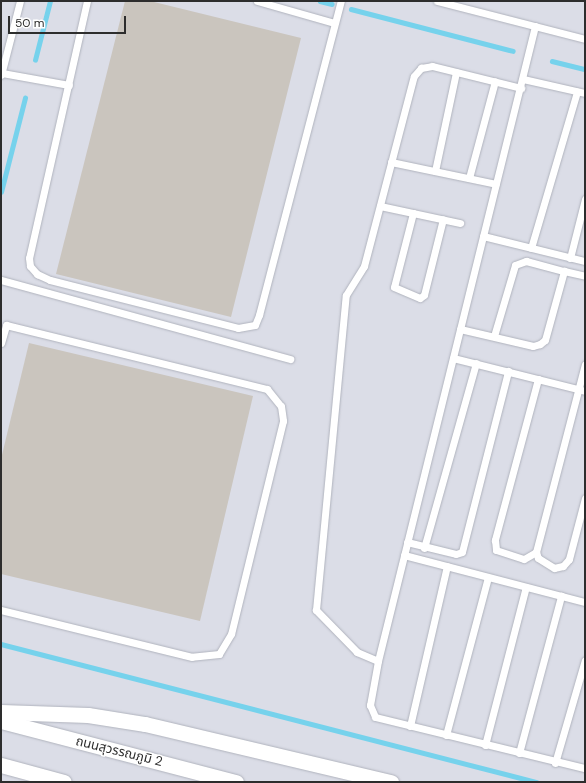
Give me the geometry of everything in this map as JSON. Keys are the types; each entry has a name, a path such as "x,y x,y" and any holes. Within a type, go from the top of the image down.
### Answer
{"street":[{"path":"1,712 88,715 145,724 391,782"},
{"name":"ถนนสุวรรณภูมิ 2","path":"1,722 236,782"},
{"path":"1,766 64,782"}],"lane":[{"path":"20,1 1,74 69,85"},
{"path":"87,1 29,258 30,266 36,274 50,280 238,328 248,328 255,325 259,315 334,23 341,1"},
{"path":"257,1 334,23"},
{"path":"438,1 585,39"},
{"path":"535,26 521,88 378,661 370,705 375,717 555,763 585,768"},
{"path":"378,661 357,652 316,610 346,295 364,266 414,76 421,68 432,66 521,88"},
{"path":"435,171 456,72"},
{"path":"523,79 585,93"},
{"path":"469,178 495,81"},
{"path":"531,248 577,92"},
{"path":"391,162 496,184"},
{"path":"570,258 585,198"},
{"path":"380,206 460,223"},
{"path":"413,212 394,287 420,298 424,295 443,219"},
{"path":"483,236 585,261"},
{"path":"494,336 515,266 526,261 585,276"},
{"path":"460,329 533,346 545,340 564,271"},
{"path":"1,280 290,359"},
{"path":"1,343 3,324 267,389 281,406 283,421 231,634 219,654 192,658 1,610"},
{"path":"453,358 582,390"},
{"path":"424,548 476,363"},
{"path":"585,364 582,390 536,552 538,558 554,568 563,566 570,559 585,498"},
{"path":"407,542 424,548 456,554 462,552 508,371"},
{"path":"536,552 524,559 503,554 496,550 495,540 538,379"},
{"path":"404,555 585,602"},
{"path":"410,726 447,566"},
{"path":"446,735 488,577"},
{"path":"485,745 526,586"},
{"path":"519,753 560,596"},
{"path":"555,763 585,660"}],"shaded area":[{"path":"1,1 585,1 585,782 1,782"}],"building":[{"path":"125,1 150,1 301,38 231,317 56,274"},
{"path":"29,343 253,396 200,621 1,574 1,459"}],"waterway":[{"path":"35,60 50,1"},
{"path":"320,1 332,4"},
{"path":"351,9 513,51"},
{"path":"552,61 585,69"},
{"path":"1,192 25,98"},
{"path":"1,644 536,782"}]}
